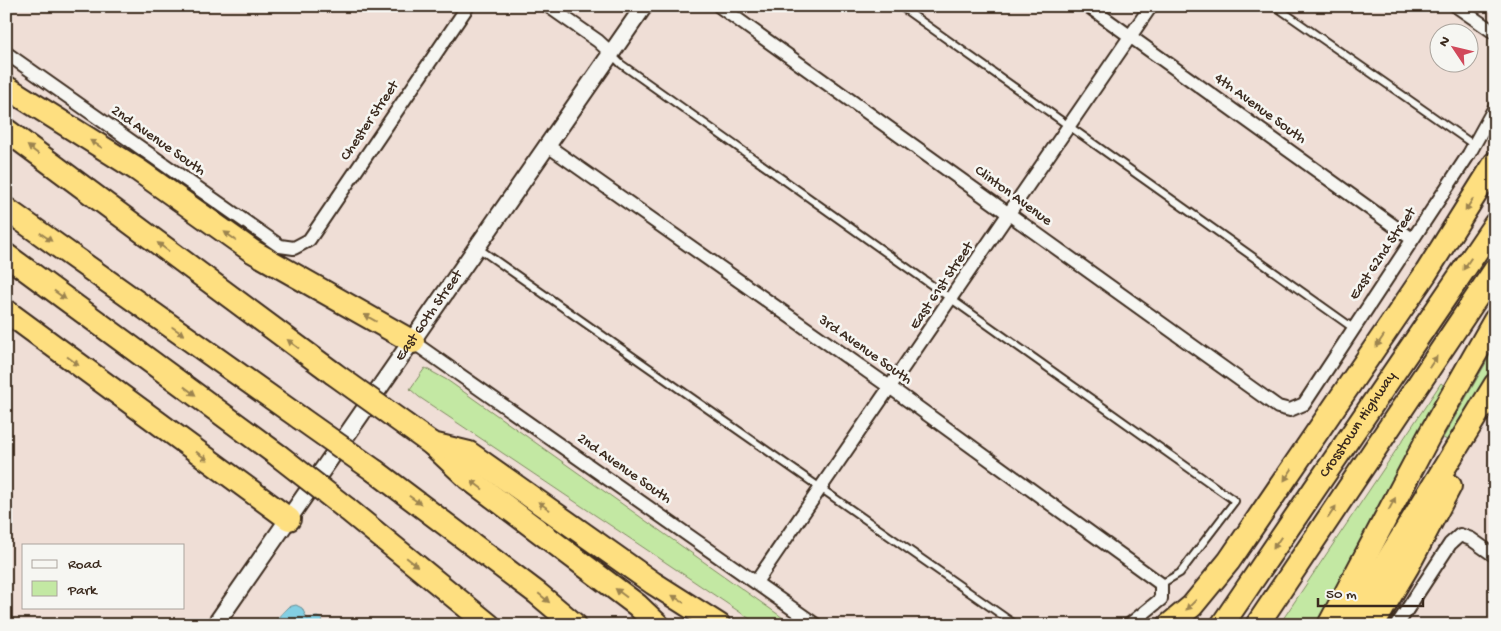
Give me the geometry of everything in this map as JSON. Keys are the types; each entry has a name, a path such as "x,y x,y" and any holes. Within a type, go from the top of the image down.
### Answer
{"highway":[{"path":"6,87 138,170 252,251 413,342"},
{"path":"6,130 332,373 432,444 468,478 637,605 658,625"},
{"path":"1169,625 1192,606 1229,561 1426,273 1495,163"},
{"path":"6,209 375,472 522,581 575,625"},
{"name":"Crosstown Highway","path":"1222,625 1495,224"},
{"path":"6,255 279,456 489,625"},
{"name":"Crosstown Highway","path":"1257,625 1495,270"},
{"path":"6,311 289,519"},
{"path":"1328,625 1430,434 1495,320"},
{"path":"1348,625 1495,385"},
{"path":"1373,625 1408,566 1495,402"},
{"path":"432,444 469,453 653,583 719,625"},
{"path":"1206,625 1238,599"}],"street":[{"name":"Chester Street","path":"294,248 309,240 468,6"},
{"path":"548,6 598,41 612,54"},
{"name":"East 60th Street","path":"214,625 413,342 644,6"},
{"name":"Clinton Avenue","path":"719,6 1278,407 1290,410"},
{"name":"4th Avenue South","path":"1088,6 1412,239"},
{"name":"East 61st Street","path":"756,582 952,300 1151,6"},
{"path":"1456,6 1495,33"},
{"name":"2nd Avenue South","path":"6,53 280,246 294,248"},
{"name":"East 62nd Street","path":"1290,410 1304,404 1474,145 1495,107"},
{"name":"3rd Avenue South","path":"548,146 891,388 1161,584"},
{"name":"2nd Avenue South","path":"413,342 816,625"},
{"path":"1397,625 1450,544 1460,535 1471,539 1495,556"},
{"path":"1129,625 1161,599 1161,584"}],"lane":[{"path":"900,6 1353,328"},
{"path":"1275,6 1474,145"},
{"path":"612,54 621,64 1235,501 1180,573 1161,584"},
{"path":"478,248 1016,625"}],"green space":[{"path":"1495,347 1495,371 1451,442 1443,438"},
{"path":"425,368 447,380 793,625 759,625 419,397 410,389"},
{"path":"1441,383 1447,388 1331,603 1315,625 1279,625"}],"water":[{"path":"296,605 302,608 307,619 317,617 322,619 324,625 271,625 288,607"}]}
